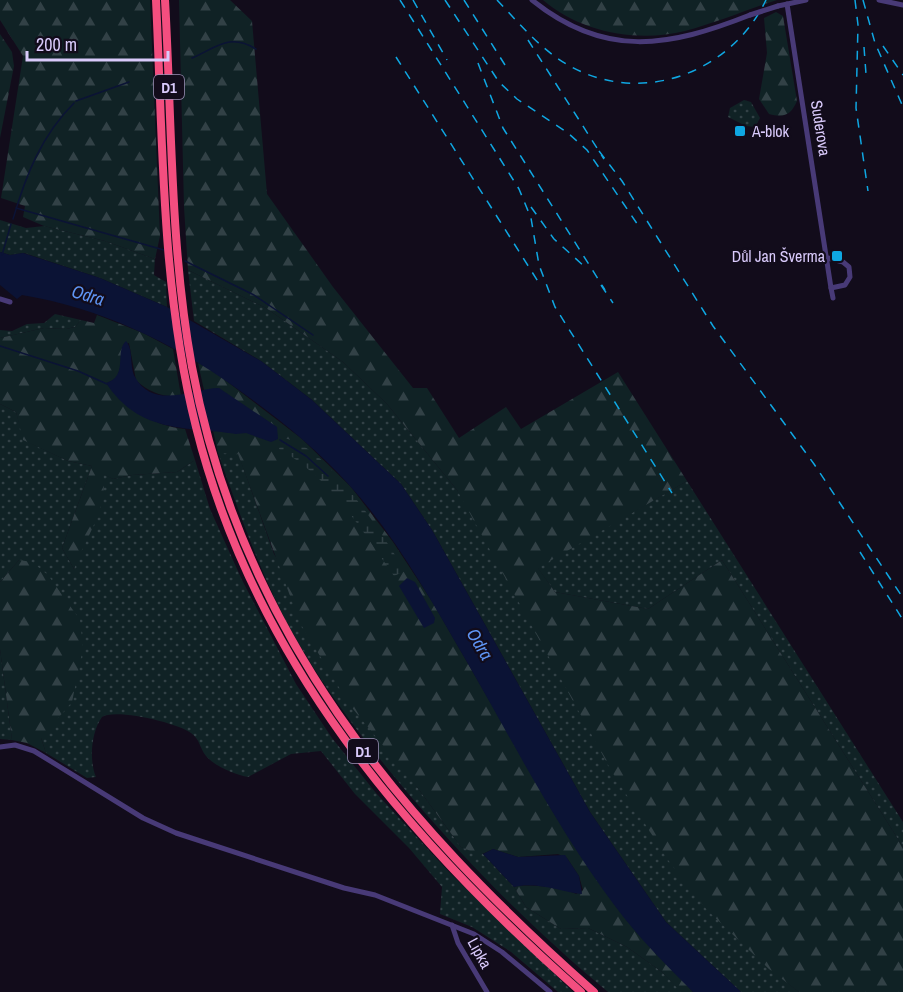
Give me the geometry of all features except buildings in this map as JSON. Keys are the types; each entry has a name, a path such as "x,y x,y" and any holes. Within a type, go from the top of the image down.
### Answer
{"highway":[{"name":"D1","path":"156,0 170,174"},
{"name":"D1","path":"165,0 170,174 178,329 190,402 246,550 278,617 347,730 414,813 450,852 502,906 594,992"},
{"name":"D1","path":"209,456 220,506 253,589 290,658 339,733 441,856 494,911 581,992"}],"street":[{"path":"532,0 558,19 581,30 632,42 659,42 688,38 750,15 806,0"},
{"path":"879,0 902,5"},
{"name":"Suderova","path":"787,4 833,298"},
{"path":"828,258 845,263 850,272 846,284 831,288"},
{"path":"0,300 10,302"},
{"path":"0,747 15,745 34,751 143,818 176,833 344,888 375,895 452,925 488,942 550,992"},
{"name":"Lipka","path":"452,925 458,943 487,992"}],"green space":[{"path":"0,0 150,0 160,236 155,259 105,241 44,226 23,217 25,206 1,198 23,56 0,20"},
{"path":"179,0 230,0 252,21 267,194 333,287 413,388 427,388 459,438 506,407 521,429 618,372 687,481 538,568 555,592 648,609 722,560 903,847 903,992 799,992 769,969 707,910 668,860 612,772 457,490 387,404 343,362 266,308 188,270 184,207"},
{"path":"543,0 777,0 685,31 648,36 610,32 592,27 574,20"},
{"path":"776,12 783,16 797,101 792,110 779,116 769,114 759,99 767,53 764,18"},
{"path":"0,34 12,52 14,66 0,138"},
{"path":"744,100 751,102 760,118 755,127 746,126 728,117 730,108"},
{"path":"0,220 26,228 44,226 105,241 155,259 154,275 166,282 167,307 100,278 24,253 10,255 0,252"},
{"path":"188,270 266,308 343,362 387,404 457,490 774,972 799,992 741,992 666,922 590,812 432,530 401,484 312,400 261,361 194,321"},
{"path":"55,314 81,320 75,327 66,329 44,328 0,338 0,330 12,331 27,324 44,323"},
{"path":"97,315 143,333 173,349 181,396 157,393 136,380 129,343 123,345 122,361 117,378 107,383 124,401 142,415 162,424 185,429 195,460 177,472 132,475 113,479 103,474 103,499 74,569 62,548 92,466 68,461 23,440 16,412 0,404 0,338 44,328 75,327 81,320 94,323"},
{"path":"198,363 208,367 302,439 351,487 393,542 433,603 557,818 617,908 693,992 681,992 662,972 627,947 588,928 561,929 526,907 514,887 546,887 576,894 583,890 579,876 567,858 558,854 518,857 493,849 480,855 461,847 417,787 349,704 300,623 238,454 218,453"},
{"path":"0,404 16,412 24,440 68,461 92,466 62,548 74,569 102,473 113,479 132,475 177,472 195,460 210,509 242,580 296,684 332,738 376,793 450,873 573,992 558,992 511,952 472,927 440,914 442,887 409,848 355,794 321,751 291,754 248,777 214,763 206,756 194,735 184,729 146,718 120,714 102,717 95,730 92,763 96,777 87,778 46,753 41,738 19,560 0,582"},
{"path":"283,438 299,444 317,456 334,473 368,514 405,571 394,576 357,523 329,489 297,460 279,449"},
{"path":"218,453 238,453 274,554 417,787 461,847 483,854 514,887 526,907 561,929 588,928 627,947 662,972 682,992 608,992 506,899 412,798 350,720 295,637 262,570"},
{"path":"687,481 903,822 903,847 722,560 648,609 555,592 537,567"},
{"path":"19,560 32,562 48,575 80,620 83,648 72,702 41,738 46,753 27,743 12,740 0,649 0,582"},
{"path":"0,649 12,740 0,739"}],"water":[{"name":"Odra","path":"0,252 10,255 23,253 100,278 167,307 261,361 312,400 401,484 432,530 590,812 666,922 741,992 693,992 652,951 624,917 574,847 413,571 367,506 324,459 296,434 212,371 161,342 107,318 79,309 22,295 17,299 0,285"},
{"path":"126,341 130,349 135,377 152,393 174,395 219,388 277,427 278,439 271,442 246,433 236,434 164,425 133,411 119,400 106,383 117,375 121,351"},
{"path":"407,578 415,582 435,618 434,623 424,628 399,586"},
{"path":"493,849 518,857 565,855 579,876 582,894 531,885 514,887 483,854"}],"waterway":[{"path":"192,58 216,46 231,42 247,44 256,49"},
{"path":"76,101 129,82"},
{"path":"13,219 36,157 52,129 74,103"},
{"path":"16,208 164,250"},
{"path":"2,255 11,224"},
{"path":"185,261 254,295 313,335"},
{"path":"0,346 78,371 107,384"},
{"path":"280,440 306,456 328,476"}],"railway":[{"path":"400,0 519,189 531,218 539,265 555,307 672,493"},
{"path":"413,0 447,60"},
{"path":"445,0 499,82 517,99 568,133 587,150 640,228"},
{"path":"464,0 505,65"},
{"path":"497,0 530,35 558,59 596,77 625,83 654,82 681,76 707,64 731,47 750,25 766,0"},
{"path":"855,0 858,25 856,108 868,191"},
{"path":"863,0 875,43 903,107"},
{"path":"528,40 604,159"},
{"path":"883,46 903,75"},
{"path":"864,47 866,74"},
{"path":"396,57 539,283"},
{"path":"478,63 503,128 605,290"},
{"path":"599,151 622,181 713,326 814,464 903,598"},
{"path":"531,207 554,239 585,267"},
{"path":"601,285 613,303"},
{"path":"860,552 903,620"}],"place":[{"name":"A-blok","path":"740,131"},
{"name":"Důl Jan Šverma","path":"837,256"}]}
